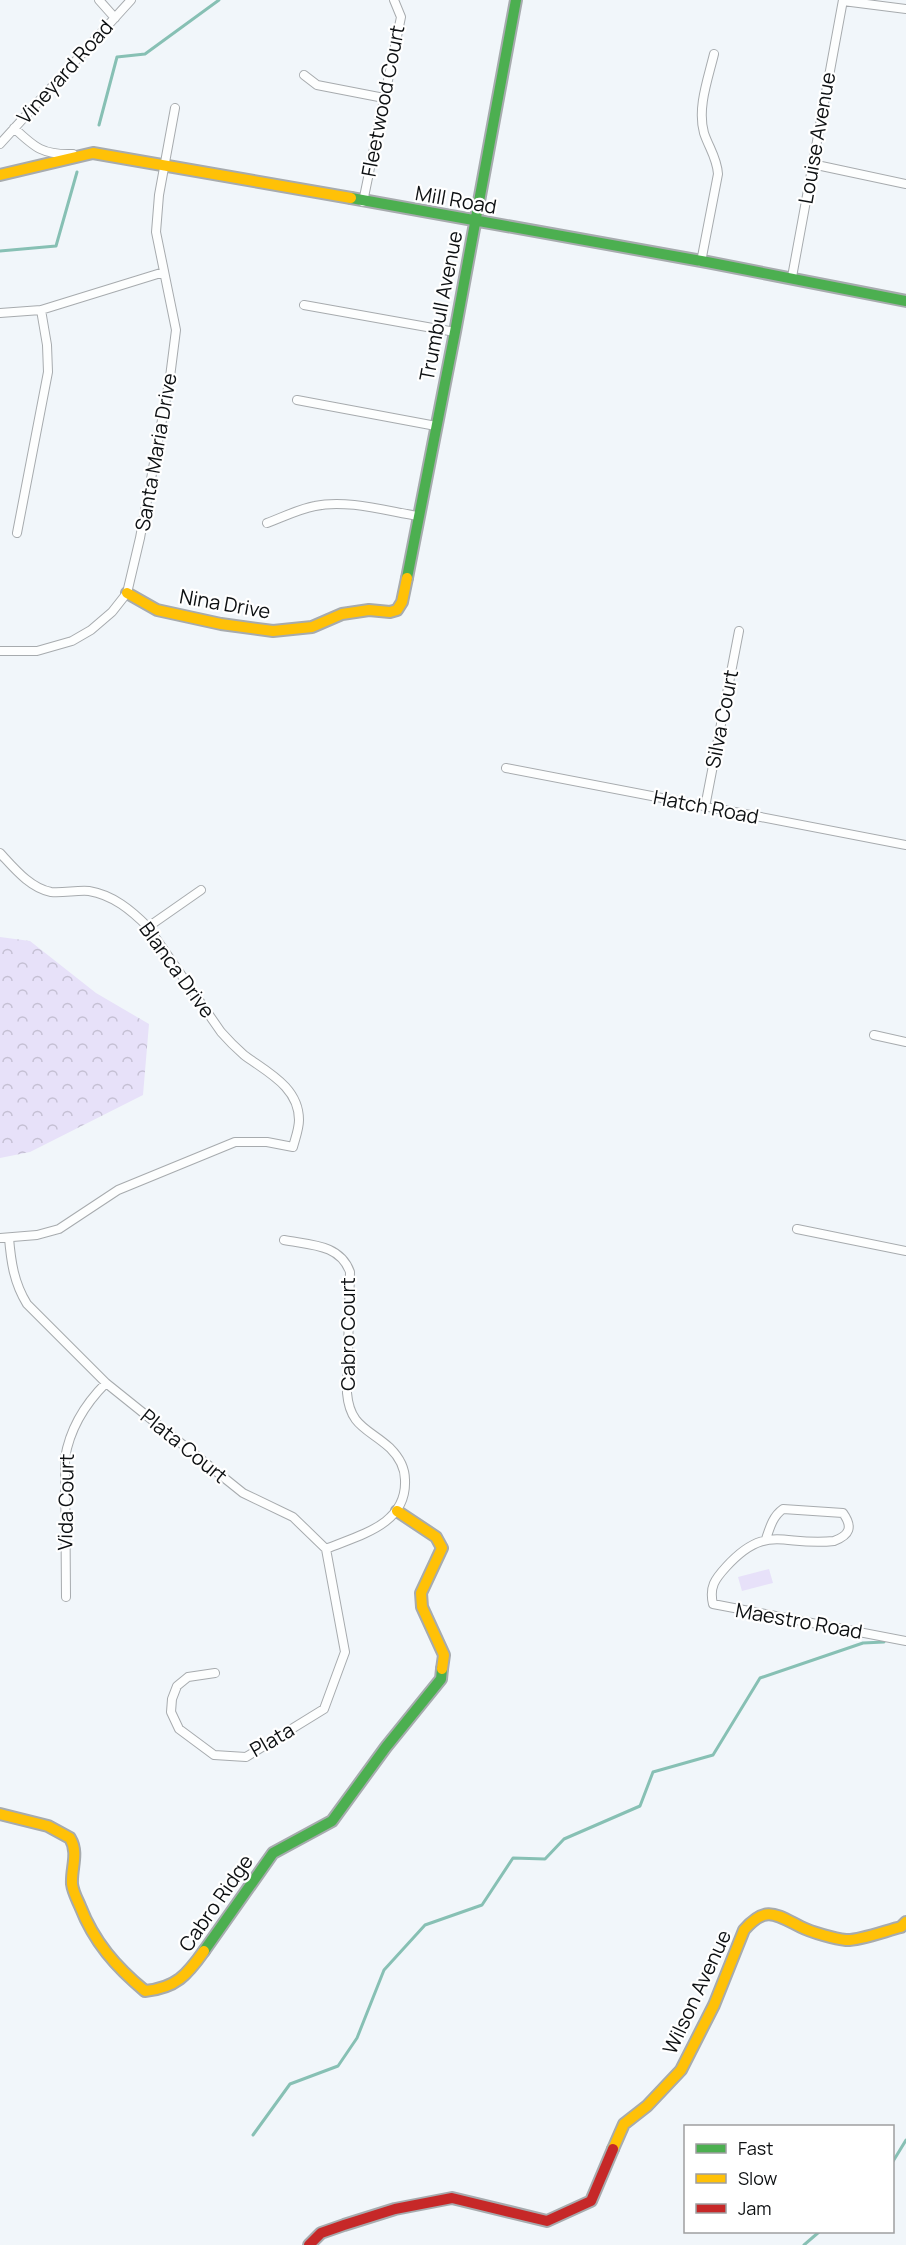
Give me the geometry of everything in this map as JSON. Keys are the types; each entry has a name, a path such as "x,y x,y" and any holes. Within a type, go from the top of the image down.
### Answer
{"street":[{"path":"99,0 115,18"},
{"name":"Vineyard Road","path":"0,144 131,0"},
{"name":"Fleetwood Court","path":"363,202 401,17 394,0"},
{"name":"Trumbull Avenue","path":"390,612 397,610 402,602 455,332 516,0"},
{"path":"843,0 906,9"},
{"name":"Louise Avenue","path":"792,277 843,0"},
{"path":"701,262 718,174 717,162 705,135 701,109 714,54"},
{"path":"304,75 317,85 384,98"},
{"name":"Santa Maria Drive","path":"0,651 37,651 72,641 91,630 105,618 127,593 140,538 170,377 176,330 156,232 159,195 175,108"},
{"path":"14,128 35,148 47,153 93,153"},
{"name":"Mill Road","path":"0,175 93,153 106,154 363,202 792,277 906,301"},
{"path":"812,164 906,184"},
{"path":"0,313 41,310 164,272"},
{"path":"304,305 455,332"},
{"path":"17,533 48,372 47,345 41,310"},
{"path":"297,400 436,426"},
{"path":"267,523 303,509 327,504 342,504 418,516"},
{"name":"Nina Drive","path":"127,593 157,609 221,624 273,631 312,627 342,614 369,610 390,612"},
{"name":"Silva Court","path":"705,807 739,631"},
{"name":"Hatch Road","path":"506,768 906,845"},
{"name":"Blanca Drive","path":"0,853 20,875 38,887 51,892 88,891 105,895 122,904 148,927 233,1046 287,1088 297,1105 299,1122 293,1147 267,1142 235,1142 118,1190 59,1229 37,1235 4,1238"},
{"path":"148,927 201,890"},
{"path":"874,1035 906,1042"},
{"path":"797,1230 906,1251"},
{"name":"Plata Court","path":"4,1238 18,1290 27,1304 106,1383 243,1493 293,1516 326,1549"},
{"name":"Cabro Court","path":"284,1240 336,1252 350,1272 348,1404 354,1419 391,1449 401,1461 406,1494 397,1511"},
{"name":"Vida Court","path":"66,1597 65,1458 67,1443 77,1420 93,1396 106,1383"},
{"path":"783,1509 843,1513 848,1520 849,1530 844,1538 834,1541 766,1539 777,1513 783,1509"},
{"path":"326,1549 383,1524 397,1511"},
{"name":"Cabro Ridge","path":"0,1814 60,1831 70,1838 75,1853 72,1884 82,1914 93,1938 130,1980 145,1991 166,1989 178,1982 194,1966 273,1853 332,1821 386,1747 441,1679 444,1655 422,1607 421,1593 442,1548 436,1537 397,1511"},
{"name":"Maestro Road","path":"766,1539 743,1550 717,1577 711,1587 713,1604 906,1641"},
{"name":"Plata","path":"215,1673 188,1677 177,1686 172,1699 171,1712 179,1729 214,1755 246,1757 324,1709 345,1652 326,1549"},
{"name":"Wilson Avenue","path":"309,2245 321,2233 344,2225 395,2209 452,2198 547,2222 591,2201 624,2124 647,2106 681,2070 714,2005 744,1930 753,1920 765,1914 777,1914 803,1928 847,1940 901,1927 906,1923"}],"green space":[{"path":"0,937 30,941 96,993 149,1024 143,1095 30,1152 0,1158"},
{"path":"769,1569 773,1583 742,1591 738,1577"}],"waterway":[{"path":"99,125 117,57 145,54 219,0"},
{"path":"0,251 56,246 77,172"},
{"path":"253,2135 290,2084 338,2066 357,2038 384,1970 425,1925 482,1905 513,1858 545,1859 564,1839 640,1806 653,1772 713,1755 760,1678 863,1643 884,1642"},
{"path":"894,2160 906,2140"},
{"path":"804,2245 818,2233"}],"traffic: fast":[{"path":"407,578 516,0"},
{"path":"351,198 707,262 906,301"},
{"path":"204,1951 273,1853 332,1821 386,1747 441,1679 442,1669"}],"traffic: slow":[{"path":"0,175 93,153 351,198"},
{"path":"127,593 157,610 221,624 273,631 312,627 342,614 369,610 390,612 397,610 402,602 407,578"},
{"path":"397,1511 436,1537 442,1548 421,1593 422,1607 444,1655 442,1669"},
{"path":"0,1814 48,1826 70,1838 74,1849 73,1887 86,1919 107,1953 145,1991 165,1987 180,1979 204,1951"},
{"path":"613,2149 624,2124 647,2106 681,2070 714,2005 744,1930 752,1922 759,1917 771,1914 811,1931 846,1940 901,1927 906,1922"}],"traffic: jam":[{"path":"309,2245 321,2233 344,2225 395,2209 452,2198 547,2221 591,2201 613,2149"}]}
